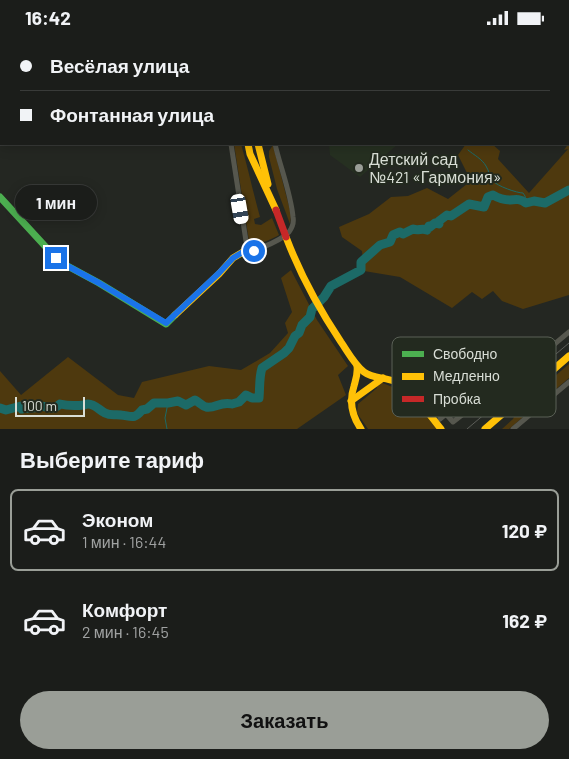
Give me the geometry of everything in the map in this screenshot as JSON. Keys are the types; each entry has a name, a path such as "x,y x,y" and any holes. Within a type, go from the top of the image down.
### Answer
{"main road":[{"path":"246,145 306,283 336,335 357,366 359,371 358,377 351,401 355,421 361,429"},
{"path":"259,145 259,152 276,211"},
{"path":"0,197 62,263 166,323 233,258 248,249"},
{"path":"556,367 569,356"},
{"path":"357,366 370,375 392,381"},
{"path":"351,401 383,378"},
{"path":"431,417 441,429"},
{"path":"485,429 499,417"}],"street":[{"path":"230,145 248,249 254,251 284,236 291,229 293,222 288,192 275,145"},
{"path":"556,343 569,332"},
{"path":"556,393 569,382"},
{"path":"449,417 453,422 459,417"},
{"path":"514,429 528,417"}],"shaded area":[{"path":"234,145 241,145 246,162 260,217 254,219 255,224 261,225 272,218 279,235 264,242 249,241"},
{"path":"273,145 291,214 290,224 277,189 269,157 269,151"},
{"name":"Детский сад №421 «Гармония»","path":"329,145 397,145 360,177 330,155"},
{"path":"465,145 493,145 500,151 498,159 529,193 568,149 564,150 569,145 569,295 523,309 502,301 493,291 482,299 472,292 452,308 400,277 364,271 362,251 342,237 339,227 369,214 391,197 408,196 427,188 448,199 472,180 458,155"},
{"path":"291,270 317,320 348,366 338,375 346,395 297,429 0,429 0,371 21,395 68,357 118,395 134,398 142,382 209,366 241,370 270,353 288,333 285,323 292,312 281,278"},
{"path":"569,364 569,378 556,389 556,375"},
{"path":"380,382 392,387 392,417 427,417 437,429 368,429 357,413 358,404 377,388 376,386"},
{"path":"514,417 523,417 509,429 502,429"}],"waterway":[{"path":"468,150 480,159 493,181 507,189 523,193 526,203"},
{"path":"0,408 6,410 21,406 22,409 42,406 51,408 60,404 75,406 90,404 107,414 132,417 154,403 178,401 186,405 195,400 205,406 212,407 224,403 232,404 239,402 246,395 252,398 259,398 262,368 289,348 302,325 310,317 312,309 324,297 331,286 361,270 361,262 380,245 390,242 393,235 400,232 403,234 413,229 427,230 429,226 435,223 439,224 439,221 447,215 451,216 469,204 484,207 488,197 493,195 503,199 518,200 526,203 534,201 545,203 569,190"},
{"path":"167,429 165,418 168,403"}],"tram line":[{"path":"556,354 569,343"},
{"path":"467,429 481,417"}],"traffic: fast":[{"path":"0,197 62,263 166,324 175,315"}],"traffic: slow":[{"path":"248,145 250,154 276,210"},
{"path":"258,145 268,184"},
{"path":"286,237 304,278 351,358 364,372 375,377 392,380"},
{"path":"175,315 219,274 233,258 248,249"},
{"path":"556,367 569,356"},
{"path":"357,366 352,403 355,419 361,429"},
{"path":"351,401 383,378"},
{"path":"431,417 441,429"},
{"path":"485,429 499,417"}],"traffic: jam":[{"path":"276,210 286,237"}],"place":[{"name":"Детский сад №421 «Гармония»","path":"359,168"}],"route":[{"path":"56,258 166,323 233,258 248,249 254,251"}]}
